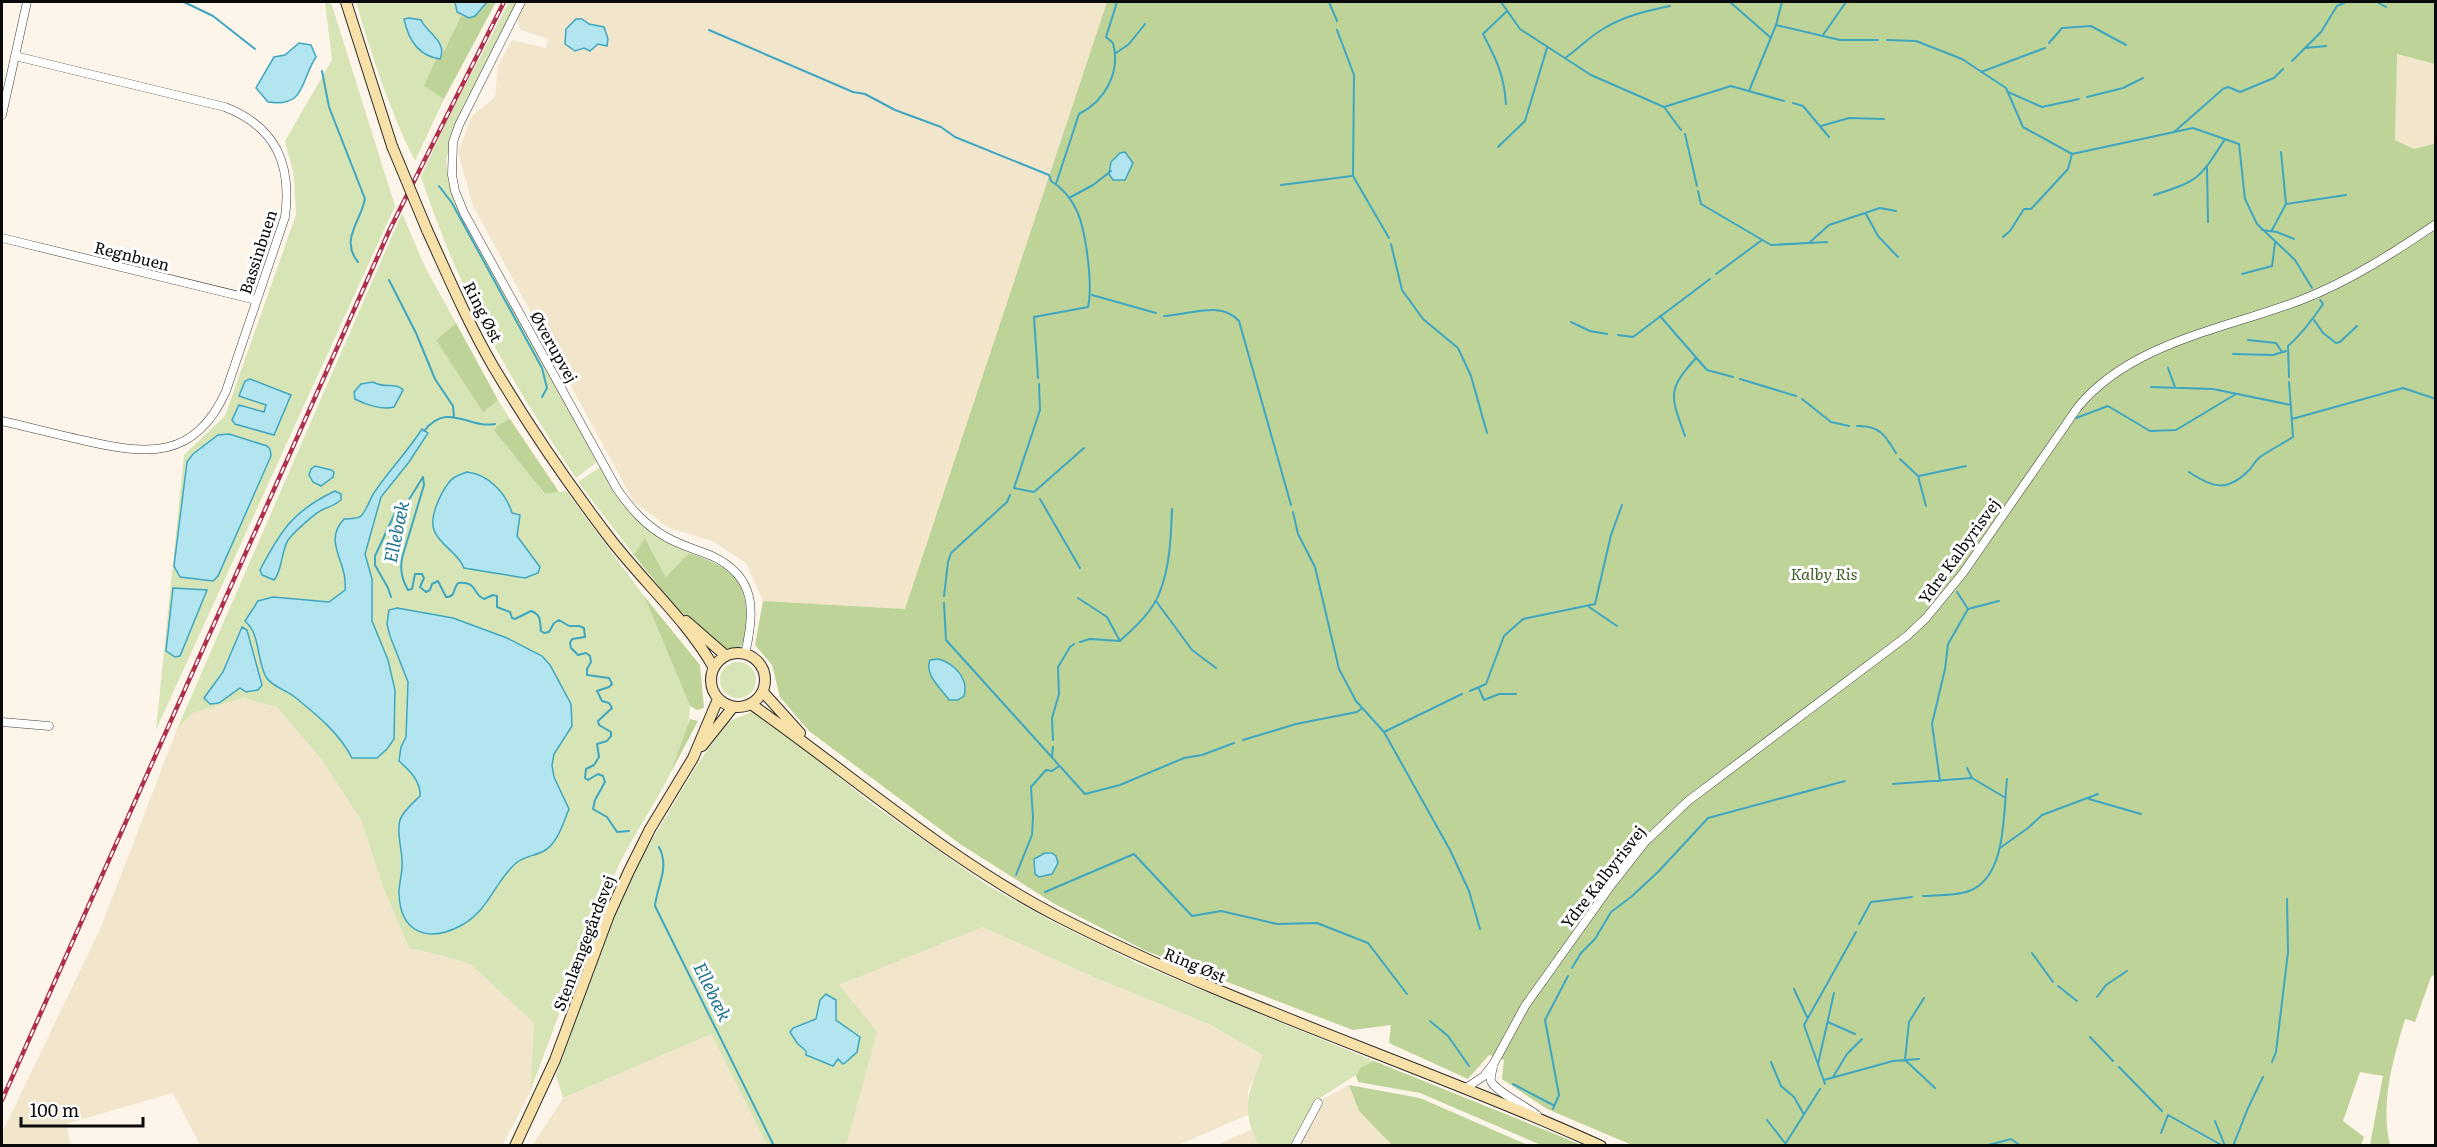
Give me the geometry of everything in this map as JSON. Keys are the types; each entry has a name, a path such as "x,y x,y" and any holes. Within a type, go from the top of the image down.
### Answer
{"main road":[{"name":"Ring Øst","path":"346,2 392,146 456,294 499,375 561,471 610,538 662,599 714,668"},
{"name":"Ring Øst","path":"662,599 726,656"},
{"path":"736,653 745,654 754,658 764,672 763,692 751,704 733,707 718,699 711,684 714,668 726,656 736,653"},
{"name":"Ring Øst","path":"763,692 812,747"},
{"name":"Stenlængegårdsvej","path":"693,758 718,699"},
{"name":"Ring Øst","path":"751,704 812,747 914,825 987,874 1055,915 1146,960 1214,990 1466,1088 1601,1146"},
{"name":"Stenlængegårdsvej","path":"515,1146 555,1060 609,915 629,871 650,829 693,758 733,707"}],"street":[{"path":"2,116 27,2"},
{"name":"Øverupvej","path":"521,2 459,125 451,157 455,191 464,213 617,489 634,512 650,527 668,538 714,557 728,566 744,583 752,603 752,623 745,654"},
{"name":"Bassinbuen","path":"2,421 123,450 147,451 169,447 187,439 216,413 285,217 288,193 284,165 274,145 262,129 243,114 225,106 15,56"},
{"name":"Ydre Kalbyrisvej","path":"1466,1088 1484,1076 1494,1063 1531,998 1612,884 1645,842 1688,801 1906,636 1926,618 1963,573 2065,425 2094,388 2115,373 2180,341 2301,300 2343,281 2386,258 2436,224"},
{"name":"Regnbuen","path":"2,238 256,300"},
{"path":"2,722 48,726"},
{"path":"1494,1063 1491,1078 1495,1087 1524,1104 1544,1121"},
{"path":"1295,1146 1318,1103"}],"shaded area":[{"path":"525,2 1107,2 905,609 763,601 746,563 712,541 669,528 634,502 473,206 458,152 472,116 495,97 498,66 512,40 546,48 548,39 521,30 516,19"},
{"path":"2396,54 2435,64 2435,143 2414,149 2395,140"},
{"path":"243,698 277,707 321,759 361,820 383,887 409,948 470,964 534,1023 530,1092 503,1145 200,1145 173,1093 66,1124 71,1145 2,1145 2,1133 101,927 177,729 193,713"},
{"path":"983,927 1091,976 1211,1025 1264,1055 1248,1091 1248,1115 1178,1145 842,1145 847,1142 839,985"},
{"path":"711,1034 767,1145 532,1146 563,1098"},
{"path":"1349,1085 1359,1111 1392,1145 1299,1146 1323,1099"},
{"path":"1251,1130 1258,1145 1214,1146"}],"green space":[{"path":"325,2 331,2 395,206 156,730 184,455 225,416 296,215 294,176 285,141 332,60","holes":["229,434 270,449 192,454 218,435"]},
{"path":"356,2 487,2 461,16 442,55 436,59 425,86 444,99 415,161 389,103"},
{"path":"487,2 496,2 444,99 424,86 436,59 442,55 461,16 477,14"},
{"path":"509,2 519,2 455,126 446,160 448,179 453,197 597,462 576,478 529,405 487,333 451,257 421,176 451,112"},
{"name":"Kalby Ris","path":"1107,2 2435,2 2435,64 2397,54 2395,140 2414,149 2436,143 2436,973 2431,977 2415,1022 2405,1019 2396,1050 2387,1097 2387,1129 2390,1145 2370,1145 2383,1076 2360,1072 2343,1121 2364,1137 2361,1145 1632,1145 1547,1109 1502,1079 1504,1060 1489,1055 1468,1079 1389,1043 1391,1025 1353,1030 1146,951 1053,903 960,844 809,731 780,697 772,665 755,645 763,601 905,609","holes":["943,660 955,667 964,696 958,700 949,700 942,689"]},
{"path":"402,213 426,269 456,323 436,340 483,411 498,400 510,419 498,425 544,494 566,491 644,596 690,706 688,727 682,748 662,789 618,867 583,951 530,1092 534,1023 470,964 409,948 383,887 361,820 321,759 277,707 243,698 193,713 177,729"},
{"path":"456,323 498,400 483,412 436,340"},
{"path":"510,419 559,492 545,494 494,430 498,425"},
{"path":"600,467 636,519 658,537 689,553 666,577 646,539 634,555 578,482"},
{"path":"645,538 666,577 689,553 721,566 737,580 745,599 747,612 745,637 741,646 734,650 724,648 701,631 676,606 634,555"},
{"path":"644,596 700,665 704,708 697,710 690,706"},
{"path":"738,662 751,667 756,680 751,693 738,698 725,693 720,680 725,667"},
{"path":"754,711 872,804 987,885 1053,922 1141,965 1374,1061 1361,1067 1356,1075 1315,1101 1290,1145 1258,1145 1251,1128 1248,1098 1263,1055 1211,1025 1091,976 983,927 839,985 877,1032 847,1142 842,1145 767,1145 711,1034 563,1098 556,1075 611,923 638,863 697,765 727,722"},
{"path":"690,719 698,721 671,772"},
{"path":"1374,1061 1581,1145 1541,1145 1420,1093 1358,1082 1356,1075 1361,1067"},
{"path":"1349,1085 1420,1098 1528,1145 1392,1145 1359,1111"}],"water":[{"path":"455,2 487,2 475,16 469,18 457,12"},
{"path":"404,19 421,20 436,38 442,53 440,59 426,54 415,45"},
{"path":"576,19 604,27 608,39 607,46 598,44 590,51 584,48 575,51 565,44 566,29"},
{"path":"299,43 311,45 316,57 300,91 289,101 268,102 256,88 257,86 274,57 285,55"},
{"path":"1125,152 1133,163 1125,180 1113,180 1109,174 1111,162 1120,153"},
{"path":"250,379 291,395 274,435 235,424 232,420 239,405 264,412 266,405 239,396 245,381"},
{"path":"373,382 397,386 403,390 394,407 374,406 355,399 354,392 361,384"},
{"path":"422,429 428,433 409,462 381,497 365,554 372,579 372,621 388,660 395,690 394,739 377,758 352,758 335,733 320,718 266,677 254,633 245,621 258,601 273,597 329,602 345,590 345,579 335,544 338,528 344,519 362,515 374,493"},
{"path":"229,434 267,446 271,456 218,576 213,581 180,577 174,566 187,462 193,454 218,435"},
{"path":"315,466 331,470 334,472 333,477 321,486 313,482 309,475"},
{"path":"467,472 482,476 489,481 501,492 512,513 520,515 517,536 540,567 538,573 525,578 464,568 436,535 433,518 440,498 452,479"},
{"path":"335,491 341,494 341,500 316,514 288,540 279,572 274,580 262,575 260,570 290,523 309,506"},
{"path":"173,588 207,590 180,656 175,657 166,651"},
{"path":"397,608 453,618 507,638 542,656 550,665 571,704 572,726 554,754 552,765 554,777 569,809 556,838 544,851 515,864 479,912 471,919 462,925 438,933 428,934 411,926 401,907 399,893 402,865 400,820 420,796 420,791 419,785 410,772 399,761 401,747 406,737 408,682 387,624 389,610"},
{"path":"242,627 247,630 262,685 258,690 246,692 240,688 219,703 210,704 204,698 223,672"},
{"path":"939,659 955,668 962,678 964,696 958,700 949,700 931,676 930,660"},
{"path":"1045,853 1052,853 1056,856 1058,863 1052,874 1039,877 1035,874 1034,859"},
{"path":"826,994 836,1000 836,1020 860,1037 857,1052 843,1064 838,1059 833,1066 806,1055 806,1051 790,1032 793,1028 816,1019 820,1000"}],"waterway":[{"path":"184,2 213,16 255,49"},
{"path":"1056,184 1079,114 1096,102 1113,75 1115,64 1113,43 1106,37 1117,2"},
{"path":"1329,2 1337,21"},
{"path":"1501,2 1520,29 1591,75 1664,107 1681,130"},
{"path":"1730,2 1771,38"},
{"path":"1749,91 1776,25 1782,2"},
{"path":"1823,35 1846,2"},
{"path":"2292,61 2321,32 2337,6 2346,2"},
{"path":"2377,2 2386,7"},
{"path":"1565,58 1611,24 1635,14 1670,6"},
{"path":"1506,104 1499,67 1483,34 1507,11"},
{"path":"1116,53 1129,44 1145,24"},
{"path":"1776,25 1840,40 1878,40"},
{"path":"2049,43 2062,28 2091,26 2126,45"},
{"path":"709,30 853,92 865,94 895,110 941,127 955,137 1049,175 1051,181 1071,201 1080,218 1088,257 1090,285 1088,307 1034,317 1038,378"},
{"path":"1337,30 1354,75 1353,176 1389,238"},
{"path":"1887,40 1916,41 1962,59 2006,88 2023,127 2072,154 2193,128 2239,144 2245,199 2257,224 2295,260 2312,288"},
{"path":"2305,48 2326,46"},
{"path":"1498,147 1525,121 1547,48"},
{"path":"1981,72 2045,48"},
{"path":"2174,132 2223,89 2228,87 2240,92 2274,78 2283,69"},
{"path":"322,71 329,107 365,199 351,239 353,254 358,262"},
{"path":"2087,97 2123,88 2143,78"},
{"path":"1664,107 1731,86 1784,101"},
{"path":"2008,92 2042,107 2079,99"},
{"path":"1793,103 1803,106 1829,137"},
{"path":"1821,126 1849,118 1884,119"},
{"path":"1685,134 1697,186"},
{"path":"2154,195 2181,186 2197,176 2210,162 2225,139"},
{"path":"2272,230 2286,204 2281,152"},
{"path":"2003,237 2010,231 2024,209 2031,209 2068,169 2072,154"},
{"path":"2207,168 2208,222"},
{"path":"1069,198 1093,185 1111,171"},
{"path":"1281,185 1352,176"},
{"path":"439,186 452,203 542,368 547,388 542,397"},
{"path":"1698,191 1701,204 1771,245 1827,242"},
{"path":"2286,204 2346,195"},
{"path":"1809,243 1829,225 1880,208 1896,211"},
{"path":"1866,214 1878,236 1898,257"},
{"path":"2262,230 2277,232 2294,239"},
{"path":"1716,274 1762,240"},
{"path":"2242,274 2272,266 2275,243"},
{"path":"1391,244 1402,290 1423,319 1458,348 1471,376 1487,433"},
{"path":"1618,335 1633,337 1710,279"},
{"path":"389,280 416,333 435,379 453,406 454,417"},
{"path":"1092,295 1156,313"},
{"path":"2289,377 2288,346 2319,310 2323,304 2320,300"},
{"path":"1164,316 1214,310 1223,311 1239,321 1291,505"},
{"path":"1660,316 1707,370 1733,377"},
{"path":"2314,320 2323,333 2336,343 2357,326"},
{"path":"1571,322 1590,331 1607,334"},
{"path":"2248,340 2276,343 2282,352"},
{"path":"2233,354 2273,355 2286,351"},
{"path":"1685,436 1674,402 1674,394 1680,378 1696,358"},
{"path":"558,369 562,367"},
{"path":"2168,368 2175,387"},
{"path":"1740,379 1796,396"},
{"path":"2189,472 2214,485 2228,484 2243,476 2260,457 2293,437 2289,382"},
{"path":"1039,384 1040,410 1014,488 1034,492 1084,448"},
{"path":"2151,387 2213,389 2291,405"},
{"path":"2292,419 2403,388 2436,399"},
{"path":"2076,418 2108,406 2150,431 2176,430 2236,394"},
{"path":"1802,399 1831,422 1849,426"},
{"path":"424,431 433,422 450,417 485,425 495,424"},
{"path":"1857,426 1871,427 1881,432 1896,453"},
{"path":"1900,459 1918,476 1926,506"},
{"path":"1919,476 1966,466"},
{"name":"Ellebæk","path":"391,597 375,565 375,556 395,513 405,506 423,477 424,485 402,558 402,575 408,590 412,589 415,574 422,574 424,578 420,587 426,592 430,590 432,584 438,581 446,597 453,594 458,583 469,584 484,599 493,595 497,596 497,607 510,612 512,618 534,612 538,616 541,631 544,633 549,632 554,623 559,620 569,626 584,628 585,637 572,639 571,648 578,655 586,653 590,656 591,662 587,675 609,678 612,684 597,691 602,701 609,703 612,708 598,721 599,725 611,732 611,736 607,741 597,744 599,757 594,765 586,769 585,778 588,780 598,774 603,776 605,782 595,800 593,809 607,817 617,832 629,831"},
{"path":"944,596 951,553 1007,502 1010,495"},
{"path":"1040,499 1080,568"},
{"path":"1470,691 1486,684 1504,636 1523,619 1595,604 1611,535 1622,505"},
{"path":"1080,642 1090,639 1120,641 1152,607 1166,574 1172,509"},
{"path":"1293,512 1298,534 1315,567 1339,669 1356,701 1384,732 1450,850 1469,891 1480,929"},
{"path":"1940,781 1932,724 1945,669 1948,644 1968,609 1957,592"},
{"path":"1078,598 1107,617 1120,641"},
{"path":"1156,601 1192,650 1216,668"},
{"path":"1968,609 1999,601"},
{"path":"944,603 946,640 1085,794 1120,785 1184,758 1202,755 1234,743"},
{"path":"1589,607 1617,626"},
{"path":"1053,740 1052,718 1059,694 1058,667 1074,644"},
{"path":"1479,689 1484,700 1499,694 1516,694"},
{"path":"1384,732 1462,694"},
{"path":"1243,740 1296,724 1357,712 1361,709"},
{"path":"1052,756 1053,747"},
{"path":"1016,875 1032,835 1031,787 1046,770 1052,771 1059,766"},
{"path":"1967,768 1972,778"},
{"path":"1893,784 1972,778 2004,797"},
{"path":"1923,896 1964,893 1981,884 1990,873 2001,843 2007,779"},
{"path":"1572,968 1581,953 1595,939 1611,912 1658,872 1708,818 1845,781"},
{"path":"2000,848 2042,815 2098,794"},
{"path":"2089,799 2141,814"},
{"name":"Ellebæk","path":"659,847 663,869 655,906 774,1146"},
{"path":"1045,892 1134,854 1192,916 1221,911 1277,924 1317,923 1368,943 1407,994"},
{"path":"1859,924 1871,902 1912,897"},
{"path":"2272,1062 2276,1052 2288,952 2287,899"},
{"path":"1825,1084 1804,1025 1856,932"},
{"path":"2032,953 2053,982"},
{"path":"2097,997 2106,985 2127,971"},
{"path":"1553,1109 1559,1095 1545,1020 1568,976"},
{"path":"2058,986 2077,1001"},
{"path":"1794,989 1807,1017"},
{"path":"1818,1064 1834,993"},
{"path":"1924,998 1909,1022 1905,1060 1935,1088"},
{"path":"1430,1021 1448,1036 1469,1066"},
{"path":"1828,1022 1855,1034"},
{"path":"2090,1037 2113,1061"},
{"path":"1833,1077 1847,1054 1862,1039"},
{"path":"1824,1080 1893,1061 1919,1059"},
{"path":"1771,1062 1781,1086 1794,1097 1803,1113"},
{"path":"2119,1067 2162,1111"},
{"path":"2233,1146 2263,1077"},
{"path":"1513,1084 1553,1105"},
{"path":"1784,1146 1820,1089"},
{"path":"2161,1133 2168,1115 2223,1146"},
{"path":"1767,1120 1785,1143"},
{"path":"2215,1121 2225,1146"},
{"path":"1985,1146 2011,1139 2021,1146"}],"railway":[{"path":"2,1100 390,229 504,2"}]}
